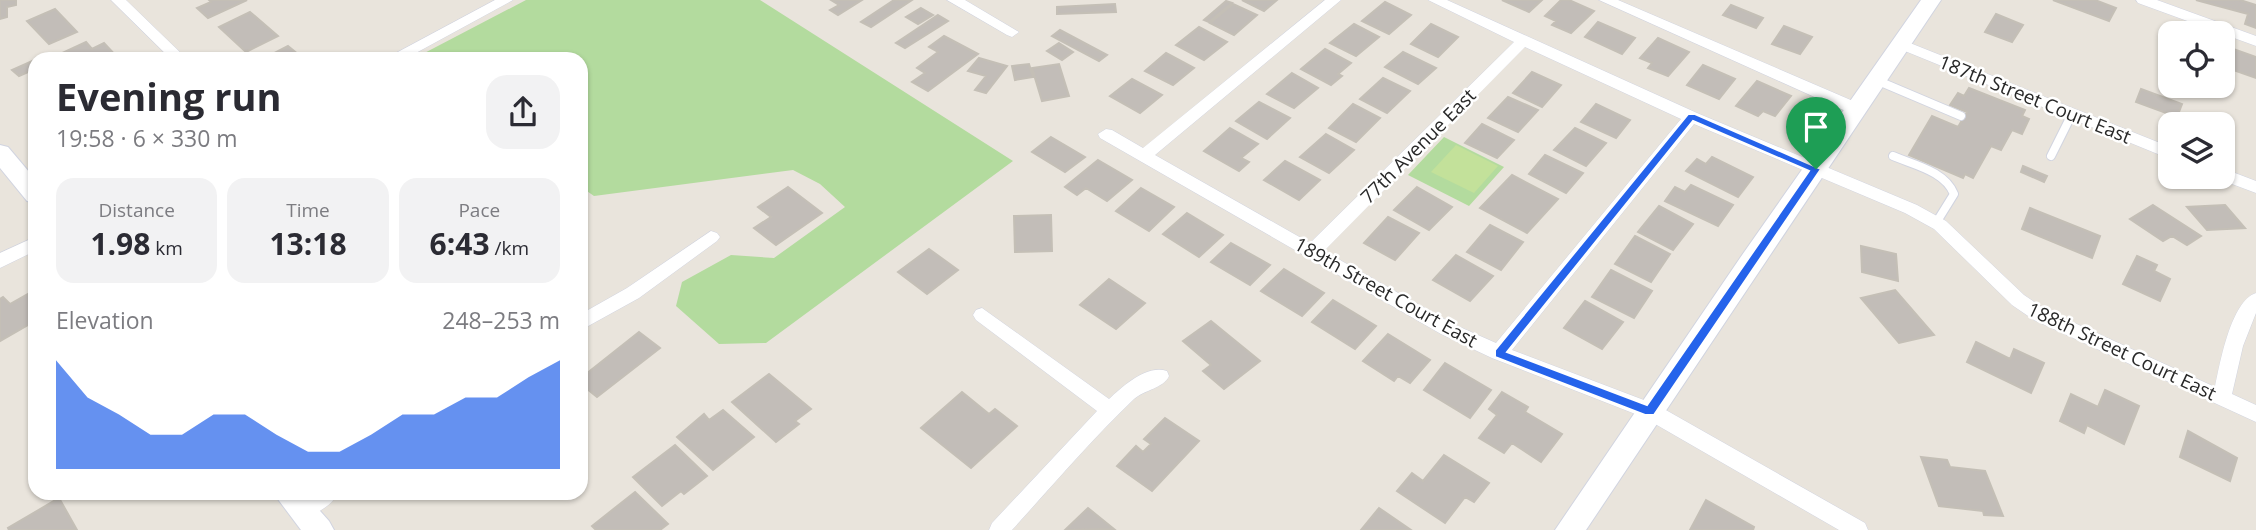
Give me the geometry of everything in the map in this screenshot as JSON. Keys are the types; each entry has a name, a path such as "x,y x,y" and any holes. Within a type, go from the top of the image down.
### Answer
{"street":[{"path":"118,0 173,52"},
{"path":"405,52 506,0"},
{"path":"954,0 1012,32"},
{"path":"1145,155 1334,0"},
{"name":"188th Street Court East","path":"1434,0 1691,117 1937,223 2018,300 2040,315 2256,414"},
{"path":"1606,0 1689,39 1854,108"},
{"path":"1570,530 1816,169 1854,108 1931,0"},
{"path":"2143,0 2256,41"},
{"name":"77th Avenue East","path":"1313,251 1524,40"},
{"name":"187th Street Court East","path":"1900,44 2158,148"},
{"path":"1499,354 1691,117"},
{"name":"189th Street Court East","path":"1106,134 1447,329 1499,354 1650,411 1858,530"},
{"path":"0,153 28,187"},
{"path":"2235,179 2256,187"},
{"path":"588,319 633,293 711,237"},
{"path":"0,261 28,247"},
{"path":"2221,398 2240,329 2248,307 2256,300"},
{"path":"982,315 1111,410"},
{"path":"999,530 1135,387 1160,376"},
{"path":"303,511 319,500"}],"lane":[{"path":"1875,80 1961,116"},
{"path":"2051,156 2072,114"},
{"path":"1893,156 1940,177 1952,186 1954,194 1937,223"}],"green space":[{"path":"526,0 760,0 1013,161 766,343 719,344 676,306 682,282 731,255 774,258 845,207 820,184 793,170 594,196 588,192 588,52 426,52"},
{"path":"1444,137 1504,167 1469,206 1408,175"},
{"path":"1456,145 1498,166 1474,193 1431,172"}],"building":[{"path":"0,0 16,0 16,5 7,7 7,17 0,19"},
{"path":"209,0 247,0 208,18 197,8 211,2"},
{"path":"831,0 862,0 838,15 830,10 839,5"},
{"path":"894,0 912,0 871,27 861,22"},
{"path":"1242,0 1277,0 1264,11"},
{"path":"1502,0 1542,0 1529,12"},
{"path":"1561,0 1569,0 1594,11 1571,33 1552,25 1556,21 1545,16"},
{"path":"2053,0 2095,0 2116,8 2109,21"},
{"path":"2196,0 2240,0 2256,5 2256,28 2245,24 2248,14"},
{"path":"1226,1 1232,3 1209,22 1204,20"},
{"path":"1385,2 1411,15 1389,34 1362,21"},
{"path":"1115,4 1116,12 1057,14 1057,7"},
{"path":"1233,4 1257,15 1234,35 1210,23"},
{"path":"1731,5 1763,18 1756,28 1723,15"},
{"path":"921,8 933,15 918,24 906,17"},
{"path":"55,9 77,32 49,44 27,21"},
{"path":"250,12 278,36 246,52 219,27"},
{"path":"1996,14 2023,25 2012,42 1985,32"},
{"path":"938,15 948,21 905,48 896,43"},
{"path":"1598,22 1635,38 1622,54 1585,37"},
{"path":"1354,24 1379,37 1356,56 1330,43"},
{"path":"1431,24 1458,37 1438,57 1411,44"},
{"path":"1784,26 1812,37 1800,54 1772,44"},
{"path":"1199,27 1227,42 1204,60 1176,45"},
{"path":"1060,30 1107,55 1099,61 1052,36"},
{"path":"944,36 978,54 928,91 912,82 925,73 917,68 938,52 929,47"},
{"path":"1658,38 1689,52 1668,76 1648,68 1652,63 1640,58"},
{"path":"86,42 92,49 104,43 112,52 64,52"},
{"path":"1059,43 1073,52 1062,60 1047,51"},
{"path":"288,46 295,52 276,52"},
{"path":"1325,49 1351,63 1338,74 1342,76 1331,85 1301,69"},
{"path":"2235,50 2256,57 2256,78 2235,71"},
{"path":"1403,52 1436,68 1418,84 1385,67"},
{"path":"1166,53 1194,68 1173,85 1145,71"},
{"path":"979,58 1007,66 986,93 975,90 986,76 968,71"},
{"path":"28,63 28,72 19,76 12,70"},
{"path":"1029,64 1033,77 1015,80 1012,66"},
{"path":"1059,64 1069,96 1042,101 1032,68"},
{"path":"1703,65 1735,79 1719,99 1687,85"},
{"path":"1532,72 1561,85 1542,107 1513,93"},
{"path":"1292,73 1318,88 1294,108 1267,94"},
{"path":"1383,78 1410,91 1387,113 1360,99"},
{"path":"1132,79 1162,95 1140,113 1110,96"},
{"path":"1757,81 1791,96 1775,116 1763,111 1758,116 1736,106"},
{"path":"1969,88 2025,110 2022,116 2029,119 2022,134 2012,130 2001,150 1991,146 1973,178 1965,174 1963,178 1909,155 1932,116 1958,127 1967,112 1950,105 1958,93 1964,96"},
{"path":"2141,89 2158,95 2158,98 2182,104 2179,112 2163,112 2136,102"},
{"path":"1508,97 1538,110 1518,132 1488,118"},
{"path":"1259,102 1290,118 1267,139 1236,121"},
{"path":"1353,104 1380,118 1356,142 1329,128"},
{"path":"1596,104 1630,120 1616,138 1581,122"},
{"path":"1482,124 1514,140 1497,158 1465,143"},
{"path":"1230,128 1258,144 1241,158 1249,162 1239,171 1204,151"},
{"path":"1575,128 1606,143 1586,166 1554,150"},
{"path":"1326,134 1354,150 1329,173 1300,157"},
{"path":"1051,137 1085,157 1065,172 1032,152"},
{"path":"1545,155 1583,173 1566,193 1529,174"},
{"path":"1712,157 1753,177 1738,197 1686,171 1697,159 1706,164"},
{"path":"1098,160 1132,180 1107,201 1086,188 1077,195 1065,187"},
{"path":"1285,161 1320,180 1299,200 1264,180"},
{"path":"2023,166 2047,176 2044,182 2021,172"},
{"path":"1512,175 1558,199 1527,233 1480,208"},
{"path":"1691,185 1733,205 1718,226 1665,201 1675,187 1685,192"},
{"path":"788,187 822,213 776,245 754,228 771,217 758,207"},
{"path":"1417,187 1452,207 1429,230 1394,210"},
{"path":"1141,188 1174,207 1149,231 1116,211"},
{"path":"2153,205 2201,236 2187,245 2172,236 2163,241 2130,219"},
{"path":"2225,205 2245,228 2207,230 2187,207"},
{"path":"1659,206 1693,224 1673,250 1638,232"},
{"path":"2030,208 2100,236 2092,258 2022,229"},
{"path":"1187,213 1223,235 1199,257 1163,234"},
{"path":"1051,215 1052,251 1015,252 1014,216"},
{"path":"1388,217 1419,233 1395,260 1364,243"},
{"path":"1490,225 1523,242 1501,270 1467,252"},
{"path":"1635,236 1670,254 1651,282 1615,264"},
{"path":"1231,243 1270,265 1250,285 1211,262"},
{"path":"1861,246 1896,254 1898,281 1862,272"},
{"path":"929,249 958,270 927,294 898,272"},
{"path":"1456,255 1493,276 1470,301 1433,280"},
{"path":"2137,256 2157,265 2154,271 2170,279 2160,301 2123,284"},
{"path":"1284,269 1324,293 1302,316 1261,291"},
{"path":"1611,270 1652,291 1634,318 1592,297"},
{"path":"1109,279 1145,303 1116,329 1080,305"},
{"path":"1895,290 1934,335 1899,343 1861,298"},
{"path":"28,294 28,325 0,341 0,299 3,297 10,304"},
{"path":"1333,300 1376,326 1355,349 1312,322"},
{"path":"1585,301 1623,322 1602,349 1564,328"},
{"path":"1211,321 1260,361 1224,389 1203,371 1211,365 1183,341"},
{"path":"639,332 660,348 597,397 588,390 588,372"},
{"path":"1388,334 1430,360 1410,383 1398,376 1394,381 1363,361"},
{"path":"1976,342 2010,359 2014,349 2044,363 2031,393 1967,362"},
{"path":"1445,363 1491,390 1470,418 1424,390"},
{"path":"769,374 811,409 795,421 799,424 776,442 732,402"},
{"path":"2105,390 2139,406 2124,444 2087,425 2084,433 2060,421 2071,394 2098,407"},
{"path":"962,392 989,414 995,409 1017,426 971,468 921,428"},
{"path":"1502,392 1528,407 1525,412 1562,434 1541,462 1512,443 1504,453 1479,438 1497,415 1489,409"},
{"path":"723,410 754,437 713,470 677,437 704,414 709,420"},
{"path":"1165,418 1199,441 1152,491 1117,466 1136,446 1143,452 1151,444 1144,439"},
{"path":"2188,431 2237,458 2230,481 2180,457"},
{"path":"675,445 707,476 684,494 681,491 662,506 633,477"},
{"path":"1444,455 1489,483 1474,502 1465,497 1445,523 1397,491 1412,473 1423,481"},
{"path":"1921,457 1947,460 1950,467 1985,471 2003,516 1939,506"},
{"path":"635,492 668,524 660,530 596,530 592,526"},
{"path":"56,500 60,500 77,530 9,530 8,528"},
{"path":"1706,500 1754,527 1753,530 1690,530"},
{"path":"1088,508 1114,529 1065,530"},
{"path":"1379,508 1411,530 1361,530"}],"route":[{"path":"1691,117 1816,169 1650,411 1559,374 1499,354 1691,117"}]}
